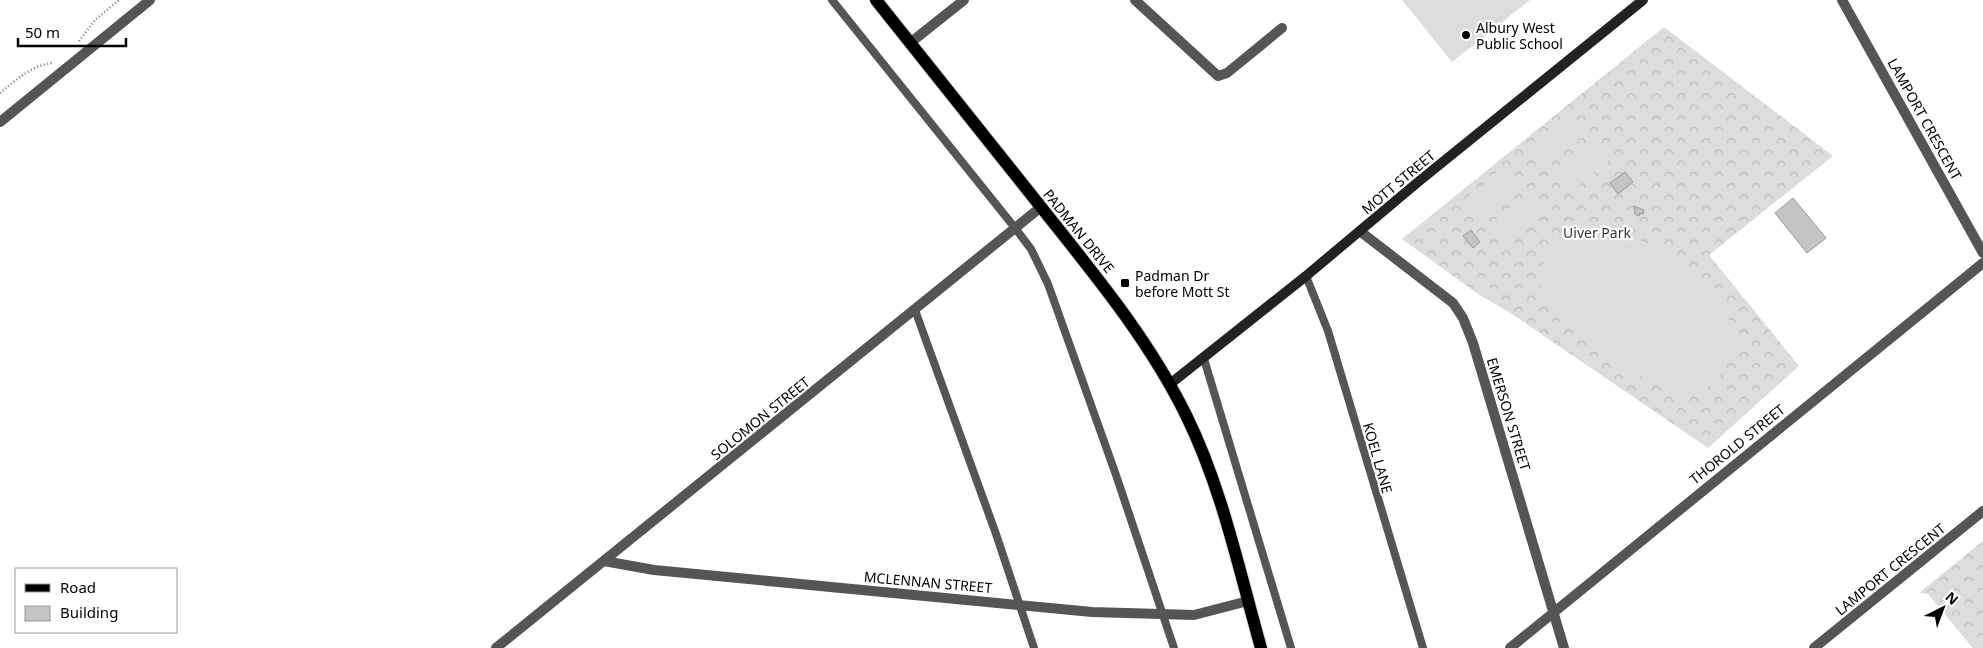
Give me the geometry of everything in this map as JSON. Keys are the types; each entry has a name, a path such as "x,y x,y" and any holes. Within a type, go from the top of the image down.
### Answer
{"main road":[{"name":"PADMAN DRIVE","path":"876,0 1131,322 1170,384 1202,452 1217,492 1261,648"}],"street":[{"path":"0,122 150,0"},
{"path":"910,43 964,0"},
{"path":"1135,0 1218,76 1227,72 1282,28"},
{"name":"MOTT STREET","path":"1170,384 1204,359 1360,232 1418,182 1644,0"},
{"name":"LAMPORT CRESCENT","path":"1842,0 1983,253"},
{"name":"SOLOMON STREET","path":"496,648 1041,207"},
{"name":"EMERSON STREET","path":"1360,232 1446,297 1463,318 1473,343 1564,648"},
{"name":"THOROLD STREET","path":"1510,648 1983,263"},
{"name":"LAMPORT CRESCENT","path":"1814,648 1983,511"},
{"name":"MCLENNAN STREET","path":"604,561 654,570 1092,612 1164,616 1209,613 1248,601"}],"lane":[{"path":"832,0 1030,249 1048,284 1174,648"},
{"name":"KOEL LANE","path":"1306,276 1328,331 1423,648"},
{"path":"915,310 1034,648"},
{"path":"1204,359 1291,648"}],"path":[{"path":"78,42 95,20 119,0"},
{"path":"0,93 40,65 56,62"}],"green space":[{"path":"1402,0 1530,0 1452,62"},
{"name":"Uiver Park","path":"1664,27 1833,156 1709,255 1799,366 1708,448 1509,312 1478,294 1402,239"},
{"path":"1569,114 1585,134 1546,165 1530,145"},
{"path":"1592,142 1608,162 1569,193 1553,172"},
{"path":"1504,168 1520,189 1481,220 1464,199"},
{"path":"1526,196 1542,216 1503,247 1487,227"},
{"path":"1592,231 1635,238 1664,251 1683,264 1714,295 1729,320 1734,332 1735,344 1727,365 1712,383 1692,394 1678,393 1658,385 1603,352 1584,338 1554,310 1545,298 1540,285 1540,276 1544,263 1553,250 1564,241"},
{"path":"1983,541 1983,648 1973,648 1928,594 1919,593"}],"building":[{"path":"1625,172 1633,182 1618,194 1610,183"},
{"path":"1793,198 1826,238 1807,253 1775,213"},
{"path":"1634,206 1644,210 1643,214 1640,213 1639,216 1635,214"},
{"path":"1471,230 1480,242 1473,248 1463,236"}],"place":[{"name":"Albury West Public School","path":"1466,35"},
{"name":"Padman Dr before Mott St","path":"1125,283"}]}
